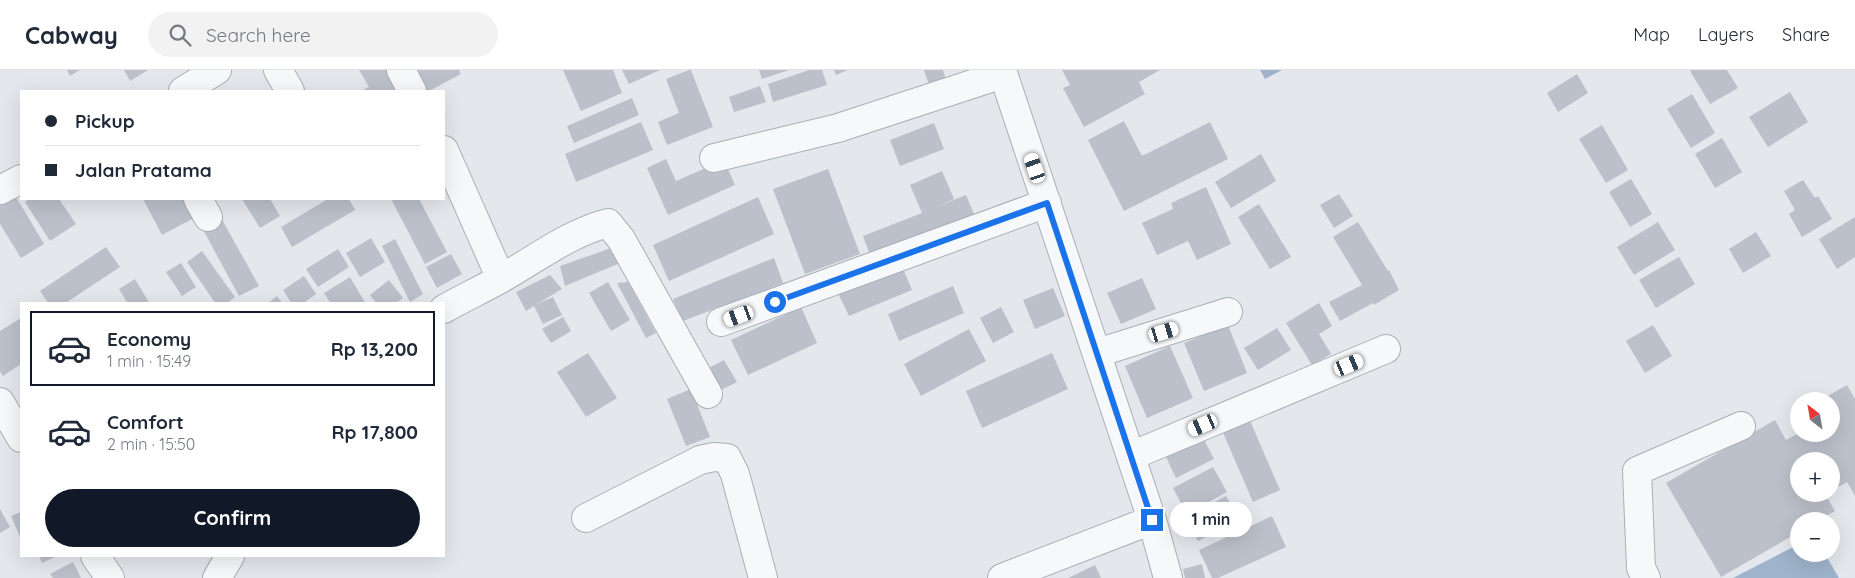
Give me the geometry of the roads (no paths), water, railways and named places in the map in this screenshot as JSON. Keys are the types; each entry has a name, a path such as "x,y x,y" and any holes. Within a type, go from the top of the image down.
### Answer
{"street":[{"path":"185,90 217,70"},
{"path":"278,70 289,90"},
{"path":"401,70 411,90"},
{"path":"714,158 838,128 1003,72 1152,520 1168,578"},
{"path":"445,152 501,279"},
{"path":"0,190 20,180"},
{"path":"721,322 1047,203"},
{"path":"445,308 501,279 540,254 595,226 608,223 621,239 708,394"},
{"path":"1097,353 1228,312"},
{"path":"1131,456 1386,350"},
{"path":"0,402 20,436"},
{"path":"1646,578 1642,568 1637,472 1741,426"},
{"path":"586,518 700,460 714,457 727,458 735,474 763,578"},
{"path":"1002,578 1152,520"},
{"path":"96,557 110,578"},
{"path":"217,578 229,557"}],"water":[{"path":"1260,70 1282,70 1265,79"},
{"path":"1790,549 1790,562 1830,562 1839,578 1733,578"}]}
